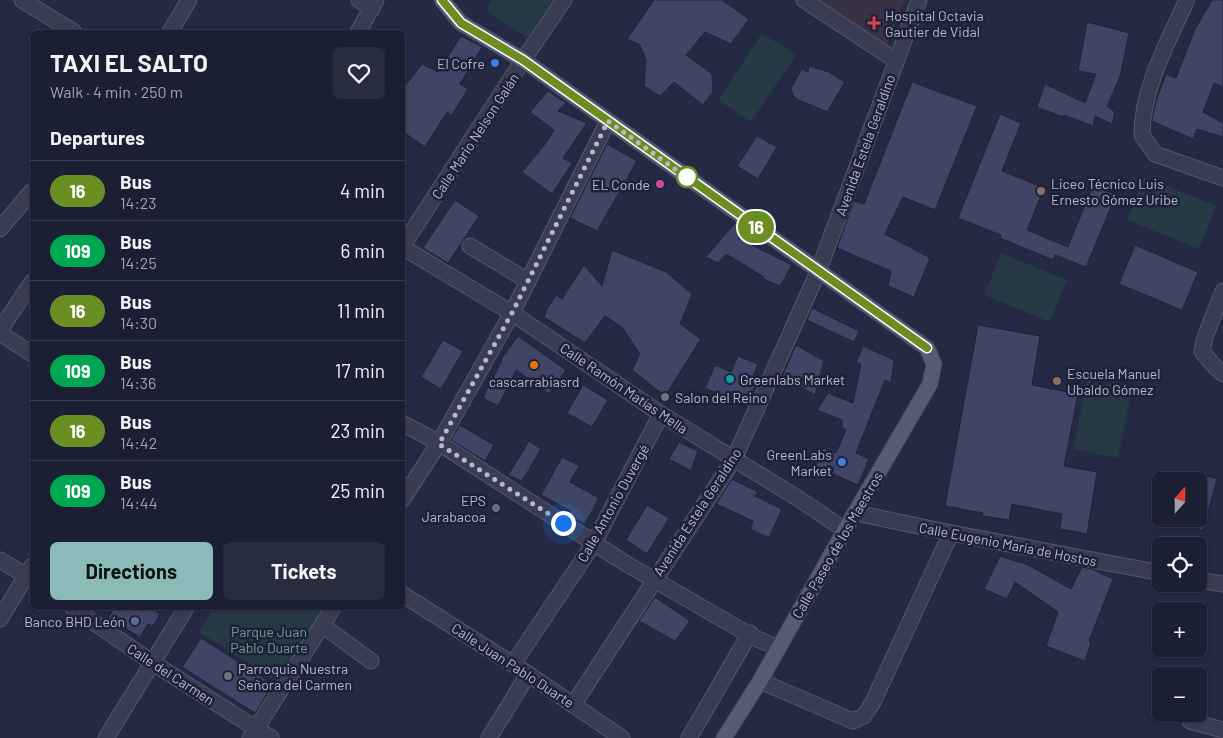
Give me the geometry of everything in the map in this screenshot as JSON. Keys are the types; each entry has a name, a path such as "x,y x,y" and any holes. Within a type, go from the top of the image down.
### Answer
{"main road":[{"path":"442,0 461,23 523,60 818,272"},
{"path":"454,0 461,23"},
{"name":"Calle Paseo de los Maestros","path":"724,738 760,681 930,384 934,364 927,348 818,272"}],"street":[{"path":"22,0 71,30"},
{"path":"171,30 189,0"},
{"path":"359,0 374,4 359,30"},
{"name":"Calle Mario Nelson Galán","path":"405,242 564,0"},
{"path":"804,0 895,60"},
{"name":"Avenida Estela Geraldino","path":"574,705 734,460 818,272 918,0"},
{"path":"1187,0 1170,36 1147,97 1142,135 1155,154 1223,178"},
{"path":"405,495 439,444 512,313 608,121"},
{"path":"0,229 30,193"},
{"path":"470,246 528,281"},
{"name":"Calle Ramón Matías Mella","path":"405,249 512,313 661,414 845,530"},
{"path":"30,285 0,331 30,353"},
{"path":"1223,291 1205,337 1202,351 1223,374"},
{"name":"Calle Antonio Duvergé","path":"513,664 594,542 661,414"},
{"path":"405,425 439,444 625,563 778,648"},
{"name":"Calle Eugenio María de Hostos","path":"856,513 1152,571"},
{"path":"760,681 853,721 864,716 873,702 951,533"},
{"path":"0,560 30,574"},
{"path":"0,619 30,575"},
{"path":"1207,581 1223,584"},
{"name":"Calle Juan Pablo Duarte","path":"405,596 513,664 622,738"},
{"name":"Calle del Carmen","path":"76,610 253,733 271,738"},
{"path":"106,738 185,610"},
{"path":"253,733 332,610"},
{"path":"322,625 371,661"},
{"path":"689,738 750,634"},
{"path":"489,738 528,674"},
{"path":"1190,722 1223,730"}],"shaded area":[{"name":"Hospital Octavia Gautier de Vidal","path":"817,0 905,0 886,46"}],"green space":[{"path":"492,0 553,0 527,38 486,10"},
{"path":"762,33 796,55 751,122 718,100"},
{"path":"1144,177 1216,206 1199,249 1127,220"},
{"path":"1001,253 1067,280 1050,322 984,295"},
{"path":"1087,380 1132,389 1118,458 1073,449"},
{"name":"Parque Juan Pablo Duarte","path":"213,610 326,610 279,682 199,632"}],"building":[{"path":"654,0 722,0 749,19 731,44 705,32 686,55 712,74 713,92 703,105 674,82 660,96 644,86 646,60 640,45 627,39"},
{"path":"1212,0 1223,0 1223,87 1214,83 1203,112 1223,123 1223,137 1197,129 1193,139 1152,121 1152,119 1156,101 1166,74 1176,78 1195,29"},
{"path":"1087,22 1129,33 1120,77 1107,106 1115,112 1112,124 1095,116 1093,126 1037,107 1045,84 1085,103 1096,74 1078,71"},
{"path":"461,36 482,47 460,84 468,89 452,115 447,112 425,147 405,133 405,86 422,64 438,72"},
{"path":"809,66 829,72 845,82 827,112 793,96 791,89 797,77 802,69 808,72"},
{"path":"912,82 977,106 935,210 903,197 885,234 930,258 914,297 888,286 891,271 837,248 854,201 864,204"},
{"path":"548,91 566,103 558,111 587,123 563,158 572,163 552,194 522,172 546,143 554,130 530,112"},
{"path":"1000,114 1021,123 1002,171 1044,188 1027,230 1068,247 1093,185 1116,195 1086,267 1055,255 1053,260 1000,238 1001,235 958,218"},
{"path":"757,136 777,147 758,179 737,166"},
{"path":"607,144 637,161 597,231 570,218"},
{"path":"455,200 479,216 448,263 423,248"},
{"path":"735,223 745,230 738,238 792,265 780,286 763,279 764,277 726,254 718,263 706,257"},
{"path":"1135,245 1198,272 1182,310 1119,284"},
{"path":"612,250 666,272 692,294 680,324 701,339 665,396 632,370 640,354 622,327 605,316 585,343 544,317 556,295 562,299 584,265 602,286"},
{"path":"812,308 859,331 854,342 807,320"},
{"path":"978,325 1040,336 1032,385 1078,394 1064,466 1097,472 1087,534 1060,529 1062,514 1012,504 1009,520 982,516 983,513 945,506"},
{"name":"cascarrabiasrd","path":"518,336 566,370 549,394 516,370 498,406 483,398 501,359"},
{"path":"443,340 463,351 441,389 421,377"},
{"path":"796,345 824,361 815,395 782,377"},
{"path":"863,346 894,360 891,383 885,380 856,453 869,459 858,485 815,466 823,448 836,453 846,430 842,428 842,420 817,410 828,393 853,403 861,364 856,362"},
{"name":"Greenlabs Market","path":"738,356 758,364 751,382 756,384 746,406 705,388 715,365 731,372"},
{"path":"583,385 608,400 592,427 567,413"},
{"path":"460,425 494,445 485,461 451,440"},
{"path":"529,441 541,449 522,481 508,475"},
{"path":"679,442 698,451 691,471 669,459"},
{"path":"562,457 579,466 570,482 599,498 585,524 569,515 571,511 541,495"},
{"path":"1208,476 1217,479 1208,512"},
{"path":"732,479 758,492 755,496 782,509 769,538 750,529 753,521 716,504"},
{"path":"647,505 669,518 647,554 626,540"},
{"path":"1000,556 1028,565 1071,589 1082,567 1092,569 1113,579 1089,641 1091,642 1085,661 1046,646 1058,612 1015,582 1007,599 984,589"},
{"path":"655,597 690,621 675,641 639,621"},
{"name":"Banco BHD León","path":"113,610 154,610 160,614 153,626 148,624 140,637 108,618"},
{"name":"Parroquia Nuestra Señora del Carmen","path":"201,638 273,684 255,713 182,667"}],"bus line":[{"name":"16","path":"442,0 461,23 523,60 927,348"}],"place":[{"name":"Hospital Octavia Gautier de Vidal","path":"874,23"},
{"name":"El Cofre","path":"495,63"},
{"name":"EL Conde","path":"660,184"},
{"name":"Liceo Técnico Luis Ernesto Gómez Uribe","path":"1041,191"},
{"name":"cascarrabiasrd","path":"534,365"},
{"name":"Greenlabs Market","path":"730,379"},
{"name":"Escuela Manuel Ubaldo Gómez","path":"1057,381"},
{"name":"Salon del Reino","path":"665,397"},
{"name":"GreenLabs Market","path":"842,462"},
{"name":"EPS Jarabacoa","path":"496,508"},
{"name":"Banco BHD León","path":"135,621"},
{"name":"Parroquia Nuestra Señora del Carmen","path":"228,676"}],"route":[{"path":"563,523 439,444 512,313 608,121 689,179 687,177"}]}
